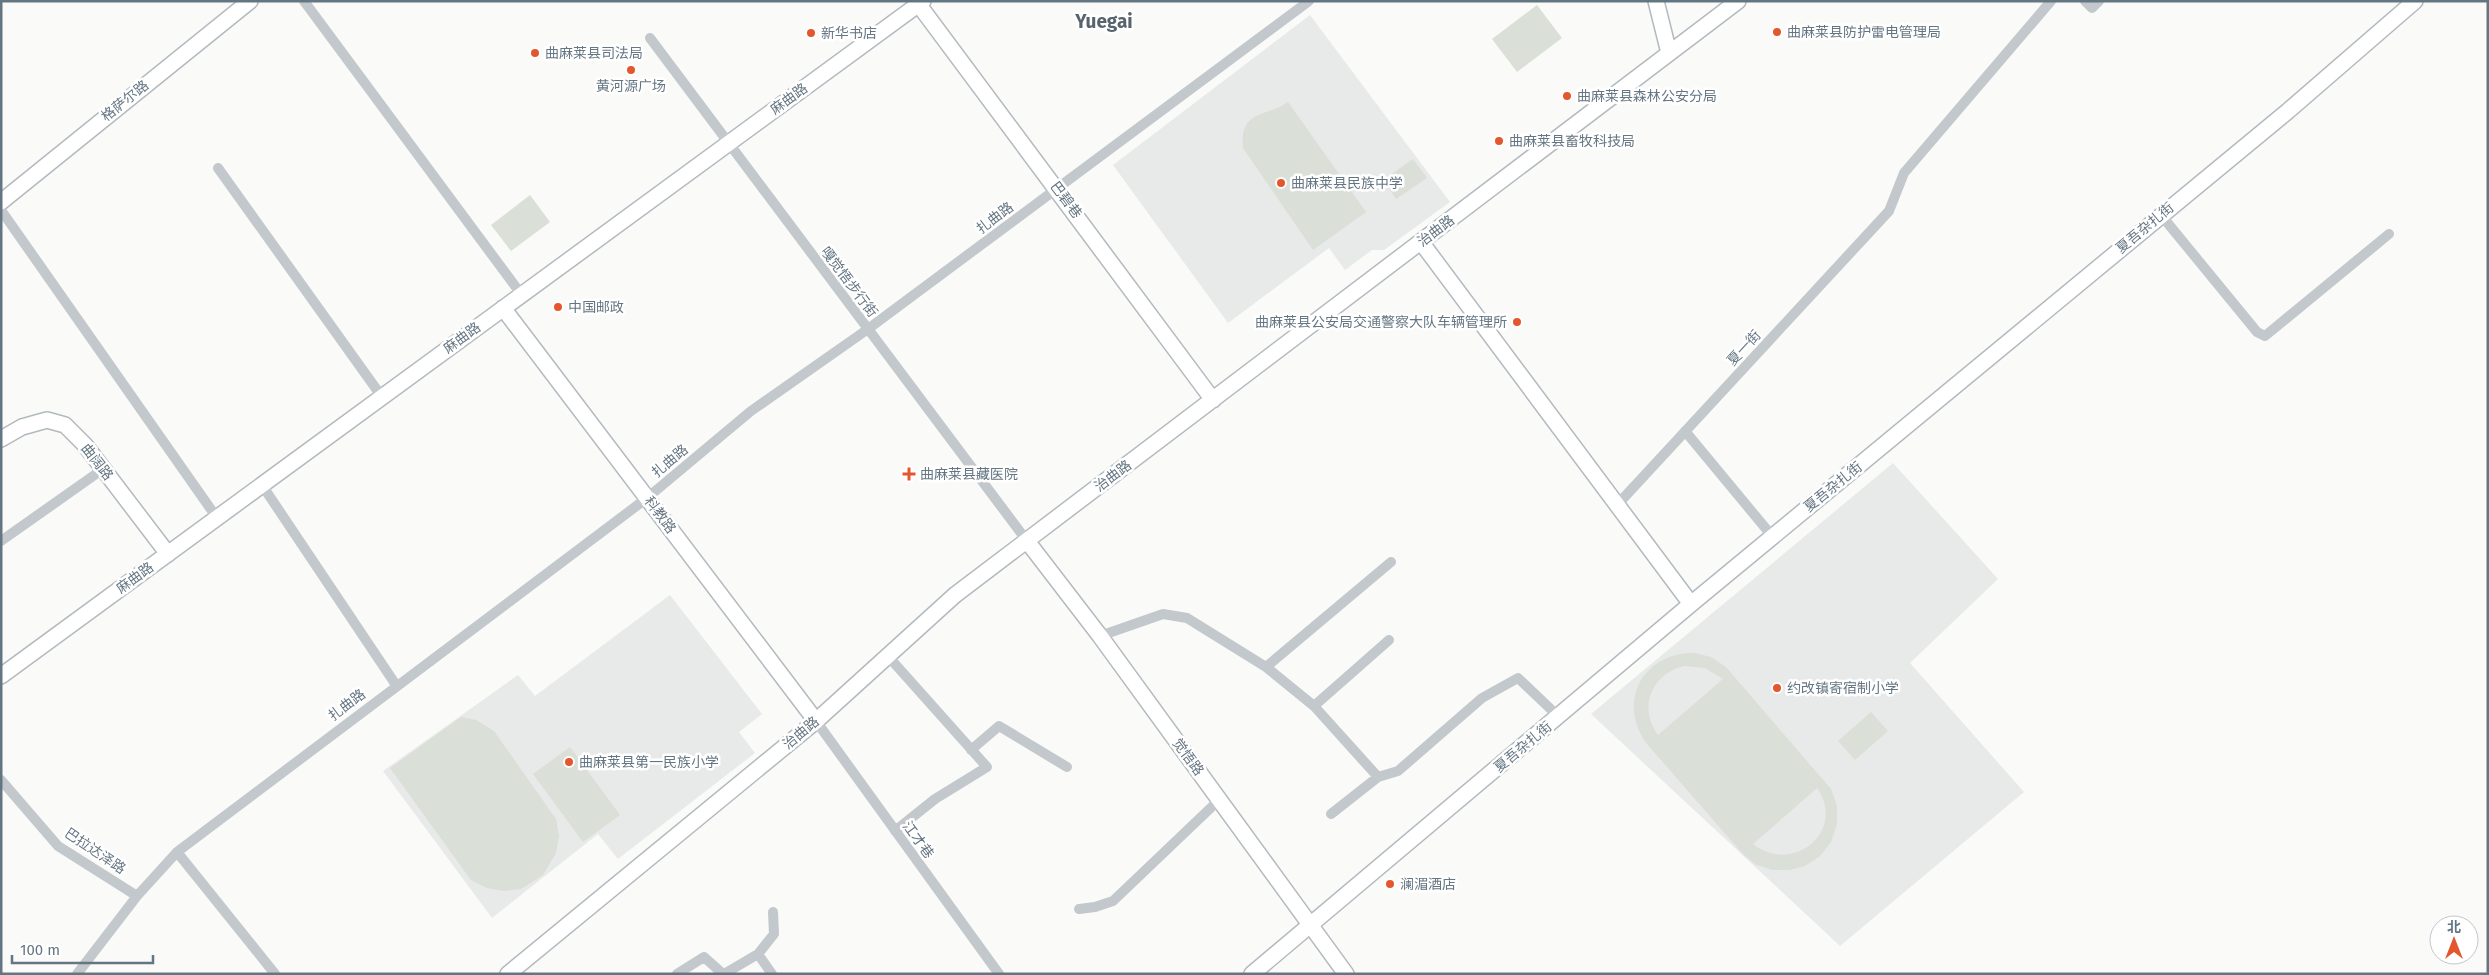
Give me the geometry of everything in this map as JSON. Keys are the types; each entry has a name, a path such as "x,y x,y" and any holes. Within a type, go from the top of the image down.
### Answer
{"main road":[{"name":"格萨尔路","path":"1,202 250,1"},
{"path":"1656,1 1669,53"},
{"name":"治曲路","path":"508,974 816,721 955,595 1738,1"},
{"name":"夏吾杂扎街","path":"1252,974 1772,536 2347,62 2415,1"},
{"name":"麻曲路","path":"1,676 919,2"},
{"name":"巴碧巷","path":"919,2 1213,400"},
{"path":"1421,242 1691,604"},
{"name":"科教路","path":"503,308 816,721"},
{"name":"曲阔路","path":"1,439 22,427 47,420 65,425 85,445 168,554"},
{"name":"觉悟路","path":"1027,541 1100,636 1346,974"}],"street":[{"path":"304,1 521,294"},
{"name":"扎曲路","path":"77,974 137,896 177,852 396,685 647,498 751,412 868,330 1310,1"},
{"name":"夏一街","path":"1618,504 1889,211 1904,173 2051,1"},
{"path":"2085,1 2092,8 2099,1"},
{"name":"嘎觉悟步行街","path":"650,38 1027,541"},
{"path":"218,168 382,397"},
{"path":"1,210 217,518"},
{"path":"2161,215 2257,332 2265,336 2388,234"},
{"path":"1686,431 1772,536"},
{"path":"1,541 103,469"},
{"path":"262,485 396,685"},
{"path":"1266,667 1390,562"},
{"path":"1100,636 1163,614 1187,618 1266,667 1314,706 1378,777"},
{"path":"1314,706 1389,640"},
{"path":"887,655 987,767 935,799 894,831"},
{"path":"1332,814 1378,777 1398,771 1482,698 1518,678 1559,717"},
{"name":"江才巷","path":"816,721 998,973"},
{"path":"971,750 999,726 1067,767"},
{"name":"巴拉达泽路","path":"1,780 58,846 137,896"},
{"path":"1079,909 1096,907 1113,901 1219,800"},
{"path":"177,852 275,974"},
{"path":"677,974 704,957 723,974 758,954 774,934 773,912"},
{"path":"758,954 772,974"}],"shaded area":[{"path":"1537,5 1562,38 1517,72 1492,39"},
{"name":"曲麻莱县民族中学","path":"1310,15 1450,202 1384,250 1372,250 1345,270 1329,248 1228,323 1113,165"},
{"path":"1288,102 1366,212 1313,250 1243,148 1243,135 1250,120"},
{"path":"1413,159 1427,178 1396,199 1383,180"},
{"path":"530,195 550,222 511,251 491,225"},
{"name":"约改镇寄宿制小学","path":"1893,463 1998,579 1910,663 2024,792 1840,946 1591,714"},
{"name":"曲麻莱县第一民族小学","path":"670,595 762,714 739,732 755,753 618,859 598,834 492,918 383,771 518,675 535,696"},
{"path":"1695,653 1711,657 1726,667 1831,789 1837,806 1837,824 1831,842 1820,856 1805,866 1789,870 1772,870 1755,864 1742,853 1647,744 1638,728 1634,712 1635,696 1640,682 1649,670 1661,661 1677,655","holes":["1684,666 1705,668 1723,679 1658,735 1652,725 1649,714 1651,693 1663,676","1817,788 1825,804 1825,819 1821,833 1812,844 1799,851 1785,855 1769,853 1753,844"]},
{"path":"1871,712 1888,731 1855,760 1838,741"},
{"path":"461,717 476,720 494,731 556,819 559,836 556,853 543,875 521,889 504,891 487,888 471,880 390,768"},
{"path":"570,747 620,815 583,842 533,774"}],"place":[{"name":"曲麻莱县防护雷电管理局","path":"1777,32"},
{"name":"新华书店","path":"811,33"},
{"name":"曲麻莱县司法局","path":"535,53"},
{"name":"黄河源广场","path":"631,70"},
{"name":"曲麻莱县森林公安分局","path":"1567,96"},
{"name":"曲麻莱县畜牧科技局","path":"1499,141"},
{"name":"曲麻莱县民族中学","path":"1281,183"},
{"name":"中国邮政","path":"558,307"},
{"name":"曲麻莱县公安局交通警察大队车辆管理所","path":"1517,322"},
{"name":"曲麻莱县藏医院","path":"909,474"},
{"name":"约改镇寄宿制小学","path":"1777,688"},
{"name":"曲麻莱县第一民族小学","path":"569,762"},
{"name":"澜湄酒店","path":"1390,884"}],"district":[{"name":"Yuegai","path":"1104,21"}]}
